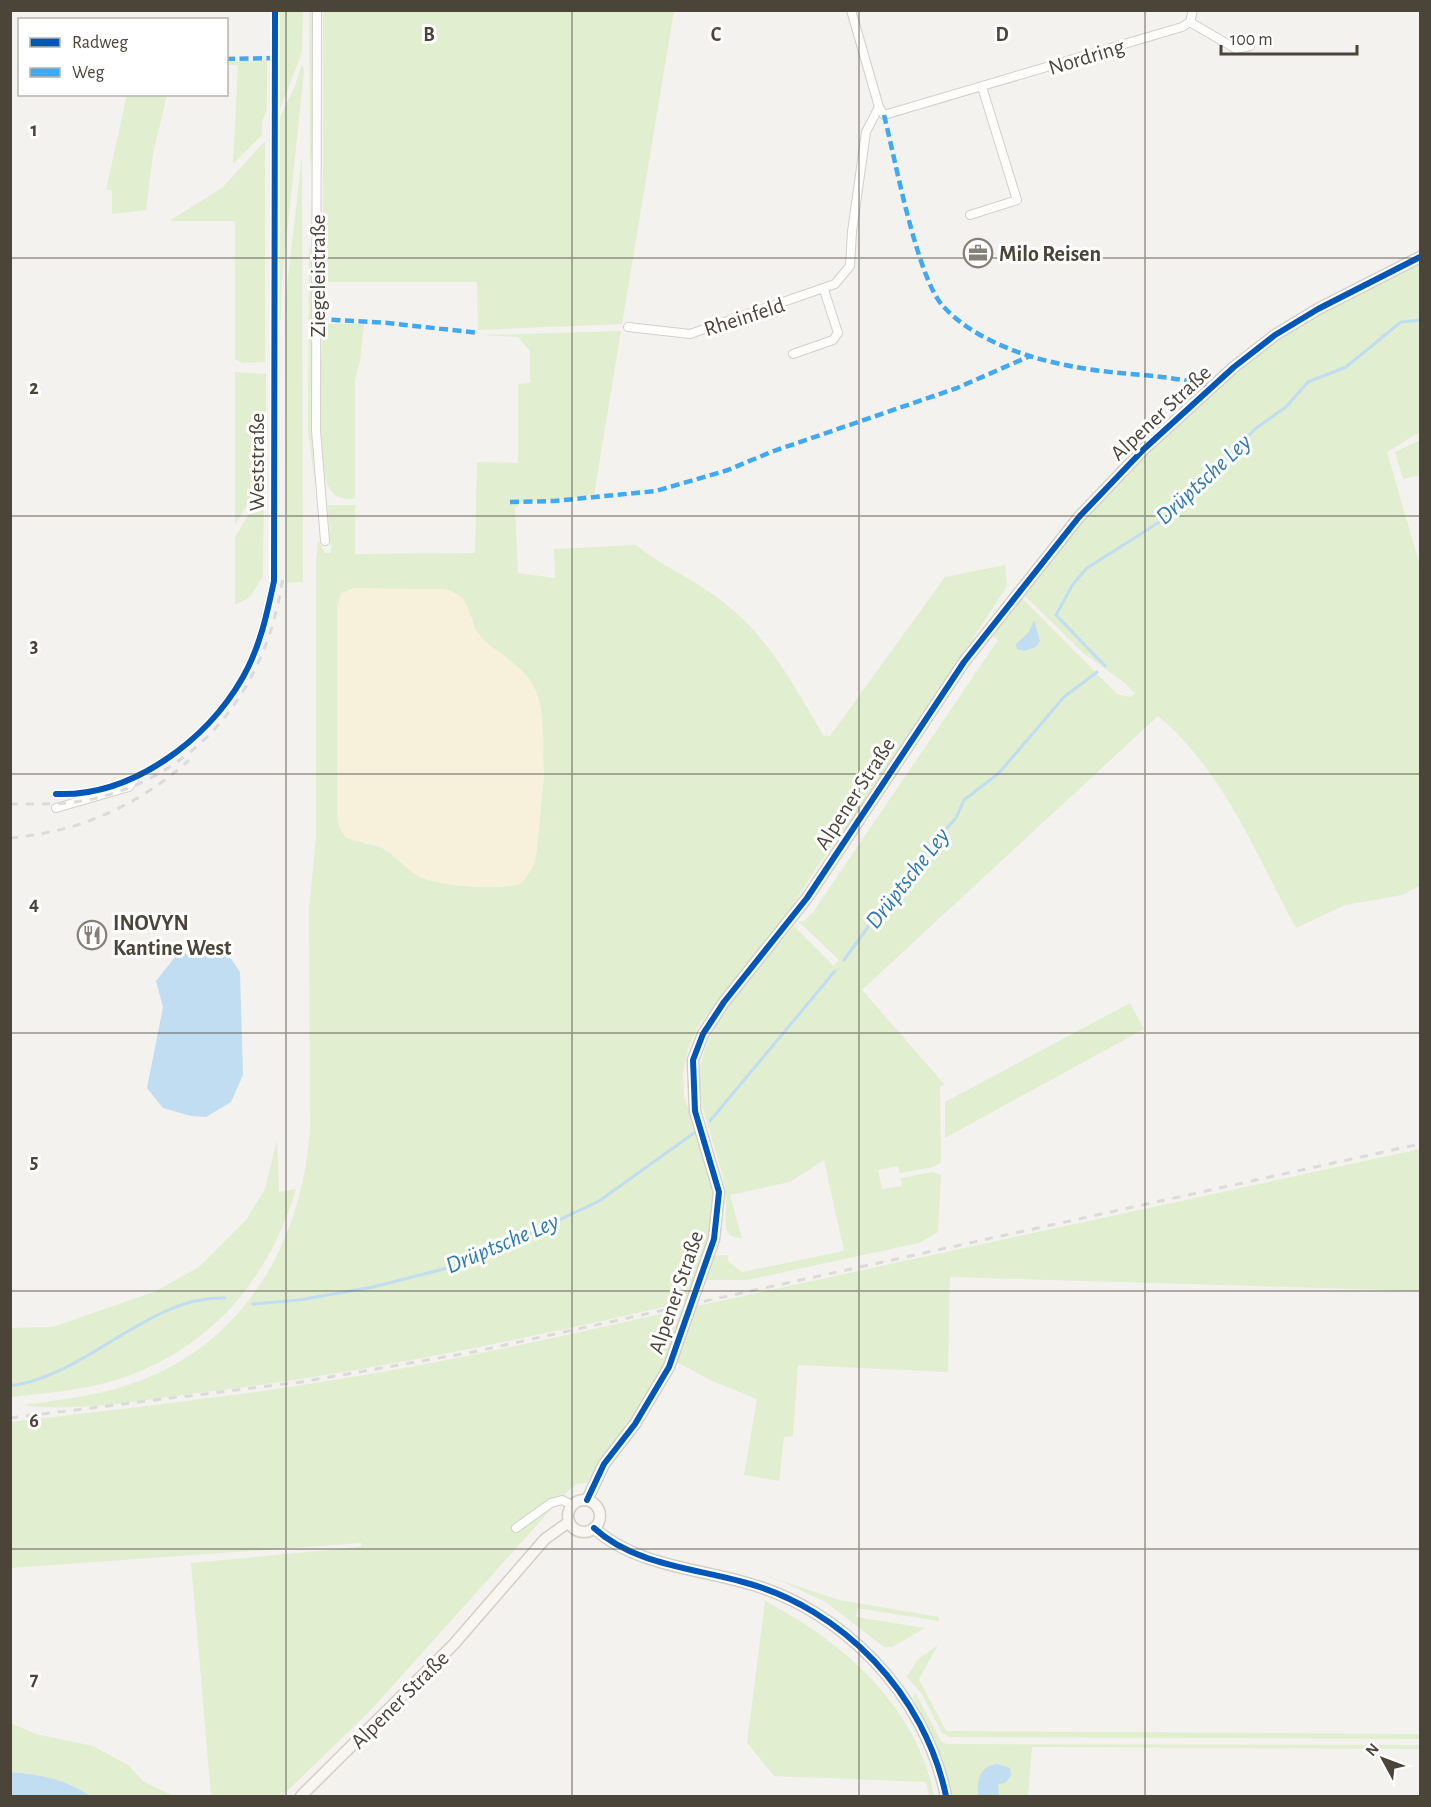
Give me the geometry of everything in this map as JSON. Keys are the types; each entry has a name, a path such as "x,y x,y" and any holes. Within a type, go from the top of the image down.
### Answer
{"street":[{"name":"Weststraße","path":"56,794 85,793 136,777 193,738 219,712 243,678 266,622 274,581 275,10"},
{"name":"Ziegeleistraße","path":"317,10 316,430 325,541"},
{"path":"851,10 879,107"},
{"path":"1193,10 1190,22 1236,49 1250,46"},
{"name":"Nordring","path":"879,107 884,114 895,113 1182,27 1190,22"},
{"path":"970,215 1017,200 982,87"},
{"name":"Rheinfeld","path":"628,327 690,334 824,290 835,284 850,266 852,232 866,132 879,107"},
{"name":"Alpener Straße","path":"587,1500 604,1464 639,1418 669,1367 714,1239 719,1192 695,1111 693,1060 703,1034 719,1010 807,898 964,662 1079,517 1144,449 1226,374 1275,335 1329,303 1420,257"},
{"path":"793,354 833,340 838,333 824,290"},
{"name":"Weststraße","path":"56,808 129,787 136,777"},
{"path":"516,1528 551,1503 562,1500 572,1505"},
{"path":"579,1500 587,1500 596,1505 600,1514 594,1528 580,1531 569,1522 568,1513 572,1505 579,1500"},
{"name":"Alpener Straße","path":"301,1797 454,1644 545,1539 569,1522"},
{"path":"594,1528 611,1543 632,1554 744,1582 780,1594 841,1631 878,1664 909,1706 933,1751 946,1797"}],"green space":[{"path":"279,11 303,11 302,52 280,109"},
{"path":"309,11 315,11 315,130 310,168"},
{"path":"323,11 674,11 622,324 478,330 477,282 323,282"},
{"path":"267,60 267,109 262,122 262,135 233,164 238,65 228,65 228,62"},
{"path":"302,64 304,71 282,281 281,320 278,320 279,119 295,86"},
{"path":"127,96 167,96 153,154 146,210 112,214 112,190 106,190"},
{"path":"265,141 265,362 242,363 235,359 235,221 169,221 222,188"},
{"path":"302,156 303,582 287,583 285,303"},
{"path":"309,241 315,302 313,456 315,487 308,431"},
{"path":"1420,257 1420,432 1387,452 1420,566 1420,886 1402,895 1345,905 1296,928 1237,815 1220,788 1202,762 1158,716 862,990 945,1085 940,1086 941,1162 934,1167 900,1173 898,1166 878,1170 882,1189 902,1186 901,1178 933,1172 941,1175 938,1232 919,1243 747,1280 706,1280 714,1256 727,1255 729,1262 742,1272 844,1251 824,1160 790,1182 730,1195 742,1238 734,1237 726,1229 724,1182 702,1106 700,1071 706,1048 730,1004 794,926 834,966 839,960 798,921 804,921 813,912 998,640 992,635 1019,600 1023,599 1117,694 1130,697 1135,694 1126,684 1082,652 1019,590 1144,449 1275,335"},
{"path":"323,324 364,324 360,361 355,379 355,499 340,498 333,493 326,481 322,462 319,413"},
{"path":"621,331 594,495 519,503 518,507 515,507 518,573 555,578 554,549 636,545 714,595 750,626 789,677 824,736 830,736 945,577 1005,565 1007,586 882,778 817,867 786,916 698,1026 688,1049 683,1074 684,1096 712,1180 715,1199 713,1230 689,1301 506,1342 322,1376 110,1405 45,1407 23,1405 104,1392 131,1384 171,1367 206,1344 236,1316 261,1284 281,1248 295,1209 305,1168 310,1126 309,909 316,838 316,562 318,540 325,553 331,553 328,505 355,505 355,554 475,553 477,462 518,463 518,384 530,383 530,351 518,337 478,335","holes":["445,589 472,618 475,630 484,641 514,663 541,716 544,775 536,856 522,883 499,887 452,885 416,874 388,851 365,844 337,814 337,607 412,590"]},
{"path":"235,372 266,374 266,423 258,476 260,482 235,525"},
{"path":"1420,440 1420,475 1403,479 1395,452"},
{"path":"264,489 263,576 250,597 235,605 235,537"},
{"path":"1130,1003 1144,1029 945,1138 945,1102"},
{"path":"277,1140 279,1192 296,1189 285,1222 253,1281 208,1330 181,1350 152,1366 119,1379 79,1388 11,1397 11,1328 53,1327 156,1291 199,1267 246,1220 265,1189"},
{"path":"1420,1149 1420,1291 950,1277 948,1372 798,1365 793,1436 784,1437 779,1481 744,1475 757,1399 710,1380 677,1362 697,1306"},
{"path":"686,1308 671,1354 649,1396 586,1483 576,1484 563,1496 370,1711 282,1796 211,1796 191,1563 361,1547 361,1543 11,1568 11,1422 244,1394 367,1375 595,1329"},
{"path":"752,1571 839,1600 939,1617 939,1621 857,1608 856,1617 925,1628 892,1647 884,1647 827,1603 786,1583"},
{"path":"765,1601 821,1635 848,1656 894,1705 912,1733 925,1764 934,1796 929,1796 926,1782 774,1776 747,1743"},
{"path":"938,1645 919,1679 946,1731 1420,1734 1420,1739 949,1737 942,1733 922,1694 907,1677 917,1660"},
{"path":"916,1694 941,1741 946,1744 1420,1745 1420,1749 1032,1747 1028,1796 952,1796 942,1757 913,1697"},
{"path":"10,1723 36,1734 93,1746 128,1765 144,1782 174,1796 91,1796 78,1788 26,1773 11,1772"}],"sand":[{"path":"354,588 445,589 454,593 465,602 479,634 525,674 531,682 540,705 543,725 543,771 535,859 522,883 484,887 453,885 425,879 411,872 385,848 372,843 351,840 342,832 337,814 337,607 341,593"}],"water":[{"path":"1034,620 1040,641 1036,647 1024,651 1017,649 1016,644 1029,632"},
{"path":"180,951 189,955 229,956 240,972 243,1075 231,1102 206,1117 191,1116 163,1108 147,1088 163,1007 156,981"},
{"path":"998,1764 1010,1768 1011,1776 1005,1783 998,1784 999,1796 978,1796 980,1775 987,1768"},
{"path":"10,1772 52,1779 91,1796 11,1796"}],"waterway":[{"name":"Drüptsche Ley","path":"1105,666 1056,615 1073,584 1087,568 1169,516 1255,429 1286,407 1308,382 1346,367 1401,322 1420,320"},
{"name":"Drüptsche Ley","path":"844,960 914,864 956,818 964,800 999,773 1064,697 1097,672"},
{"name":"Drüptsche Ley","path":"710,1121 835,971"},
{"name":"Drüptsche Ley","path":"253,1304 299,1300 373,1287 471,1262 599,1201 694,1133"},
{"name":"Drüptsche Ley","path":"10,1386 39,1379 66,1367 170,1309 197,1300 225,1298"}],"railway":[{"path":"10,804 79,802 128,788 164,771 195,748 222,721 244,690 262,655 275,617 283,577"},
{"path":"10,838 60,830 106,814 149,791 189,760"},
{"path":"10,1418 301,1382 473,1352 1420,1144"}],"marked path":[{"path":"228,59 275,58"},
{"path":"884,115 915,243 932,290 955,318 970,329 1004,347 1058,364 1178,379 1211,387"},
{"path":"318,319 388,323 479,333"},
{"path":"510,502 554,501 656,491 728,470 771,452 957,388 1030,356"}],"cycle path":[{"path":"56,794 84,792 112,786 164,761 188,743 228,701 243,677 254,654 269,606 274,581 275,10"},
{"path":"587,1500 604,1464 635,1424 669,1367 714,1239 719,1192 695,1111 693,1060 703,1034 724,1002 807,898 964,662 1079,517 1144,449 1234,367 1275,335 1318,309 1420,257"},
{"path":"594,1528 627,1550 645,1557 743,1582 780,1595 814,1612 846,1635 874,1661 899,1691 919,1724 935,1759 946,1796"}],"place":[{"name":"Milo Reisen","path":"978,253"},
{"name":"INOVYN Kantine West","path":"92,935"}]}
